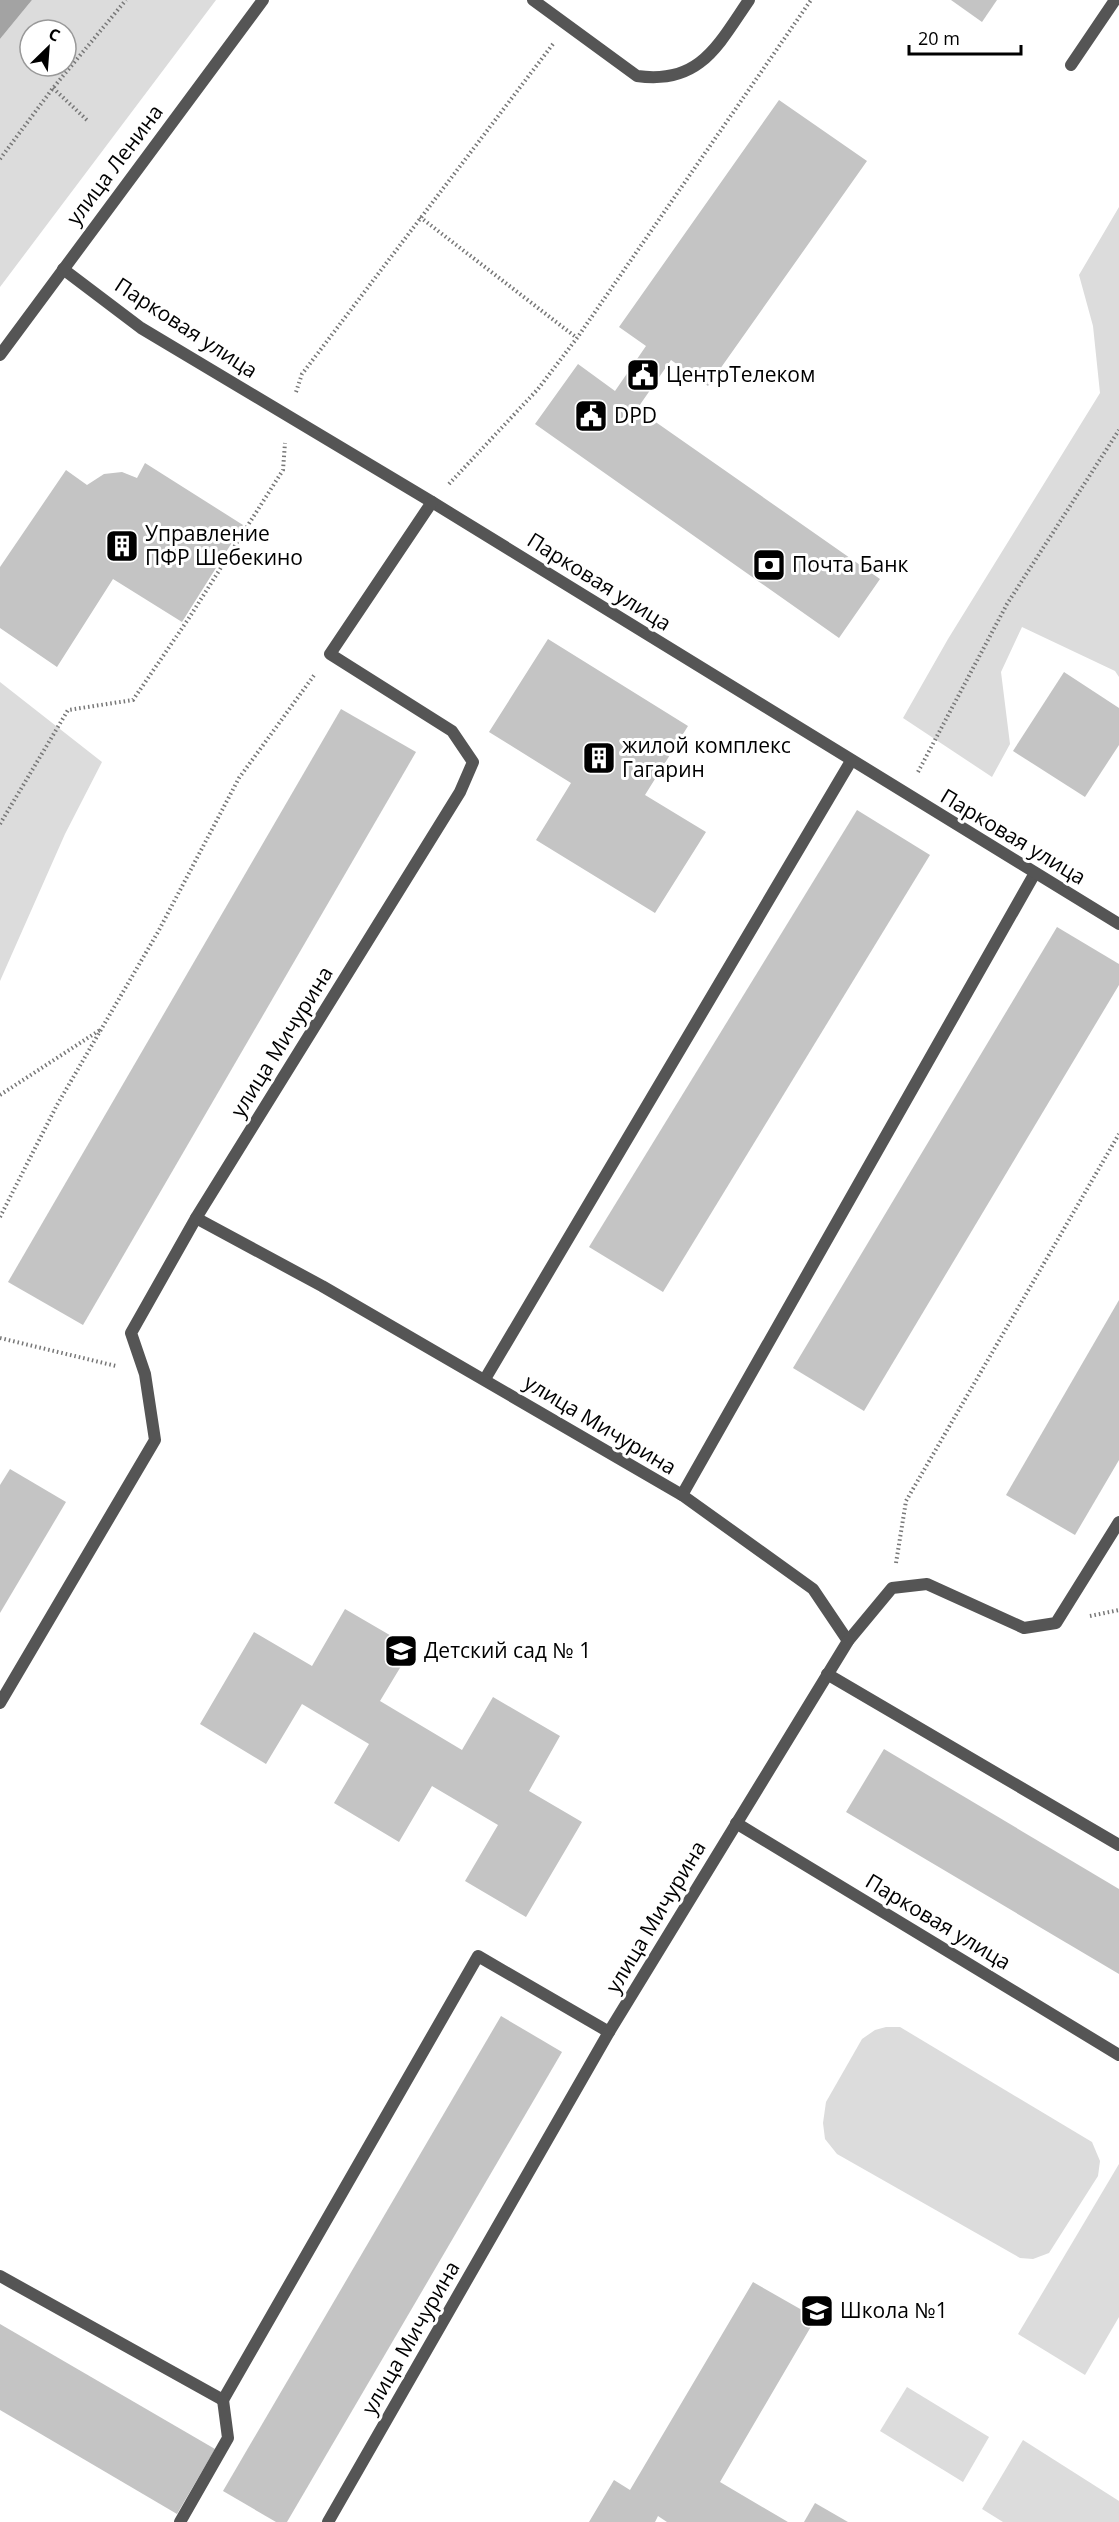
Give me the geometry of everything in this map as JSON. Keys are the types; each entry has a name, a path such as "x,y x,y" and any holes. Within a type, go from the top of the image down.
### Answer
{"street":[{"name":"улица Ленина","path":"0,355 263,0"},
{"path":"533,0 637,76 658,79 686,73 715,49 749,0"},
{"path":"1071,65 1115,0"},
{"name":"Парковая улица","path":"63,269 141,328 432,501 1119,924"},
{"path":"330,654 432,501"},
{"name":"улица Мичурина","path":"328,2522 609,2032 848,1641 813,1589 682,1495 322,1286 196,1218 460,792 473,762 452,731 330,654"},
{"path":"485,1379 851,761"},
{"path":"682,1495 1035,873"},
{"path":"0,1703 156,1440 145,1374 131,1333 196,1218"},
{"path":"848,1641 892,1588 927,1584 1024,1628 1056,1623 1119,1522"},
{"path":"827,1674 1119,1845"},
{"name":"Парковая улица","path":"736,1822 1119,2055"},
{"path":"180,2522 228,2438 223,2400 478,1956 609,2032"},
{"path":"0,2276 223,2400"}],"path":[{"path":"0,159 53,88 126,0"},
{"path":"432,501 538,389 577,338 812,0"},
{"path":"53,88 89,122"},
{"path":"420,217 577,338"},
{"path":"906,794 1007,604 1119,430"},
{"path":"0,1217 57,1105 158,932 239,778 330,654"},
{"path":"0,1095 101,1029"},
{"path":"892,1588 906,1501 1119,1134"},
{"path":"0,1338 145,1374"}],"shaded area":[{"path":"0,0 32,0 0,39"},
{"path":"32,0 216,0 0,287 0,39"},
{"path":"1119,207 1119,677 1115,671 1022,627 1001,672 1010,744 992,777 903,718 948,639 1100,393 1093,326 1079,275"},
{"path":"0,682 102,762 65,834 0,981"},
{"path":"900,2027 1092,2142 1100,2161 1098,2176 1049,2253 1033,2259 1020,2258 837,2154 825,2139 823,2123 826,2102 862,2039 875,2030"},
{"path":"1119,2164 1119,2317 1085,2375 1018,2334"},
{"path":"907,2387 989,2437 963,2482 880,2431"},
{"path":"1023,2440 1119,2501 1119,2522 1003,2522 982,2509"}],"building":[{"path":"951,0 997,0 982,22"},
{"name":"ЦентрТелеком","path":"779,100 867,161 708,386 671,360 637,409 880,579 839,638 535,424 578,364 615,391 646,346 619,327"},
{"name":"Управление ПФР Шебекино","path":"145,463 243,525 182,622 113,579 57,667 0,628 0,567 66,470 87,485 104,474 122,472 137,478"},
{"name":"жилой комплекс Гагарин","path":"548,639 688,726 645,795 706,832 655,913 536,840 571,783 489,732"},
{"path":"1064,672 1119,708 1119,745 1085,797 1013,751"},
{"path":"341,709 416,752 83,1325 8,1282"},
{"path":"857,810 930,855 663,1292 589,1247"},
{"path":"1057,927 1119,964 1119,985 864,1411 793,1368"},
{"path":"1119,1300 1119,1460 1075,1535 1006,1495"},
{"path":"10,1469 66,1502 0,1613 0,1485"},
{"path":"345,1609 412,1648 380,1701 462,1750 493,1697 560,1736 529,1791 582,1822 526,1917 465,1881 498,1825 432,1786 399,1842 334,1803 369,1744 302,1704 266,1764 200,1724 254,1632 312,1666"},
{"path":"884,1749 1119,1889 1119,1974 846,1812"},
{"path":"501,2016 562,2052 287,2522 276,2522 223,2491"},
{"path":"753,2282 816,2318 720,2482 788,2522 667,2522 658,2516 655,2522 589,2522 614,2480 630,2490"},
{"path":"0,2324 215,2449 177,2514 0,2410"},
{"path":"815,2503 848,2522 804,2522"}],"place":[{"name":"ЦентрТелеком","path":"643,375"},
{"name":"DPD","path":"591,416"},
{"name":"Управление ПФР Шебекино","path":"122,546"},
{"name":"Почта Банк","path":"769,565"},
{"name":"жилой комплекс Гагарин","path":"599,758"},
{"name":"Детский сад № 1","path":"401,1651"},
{"name":"Школа №1","path":"817,2311"}]}
